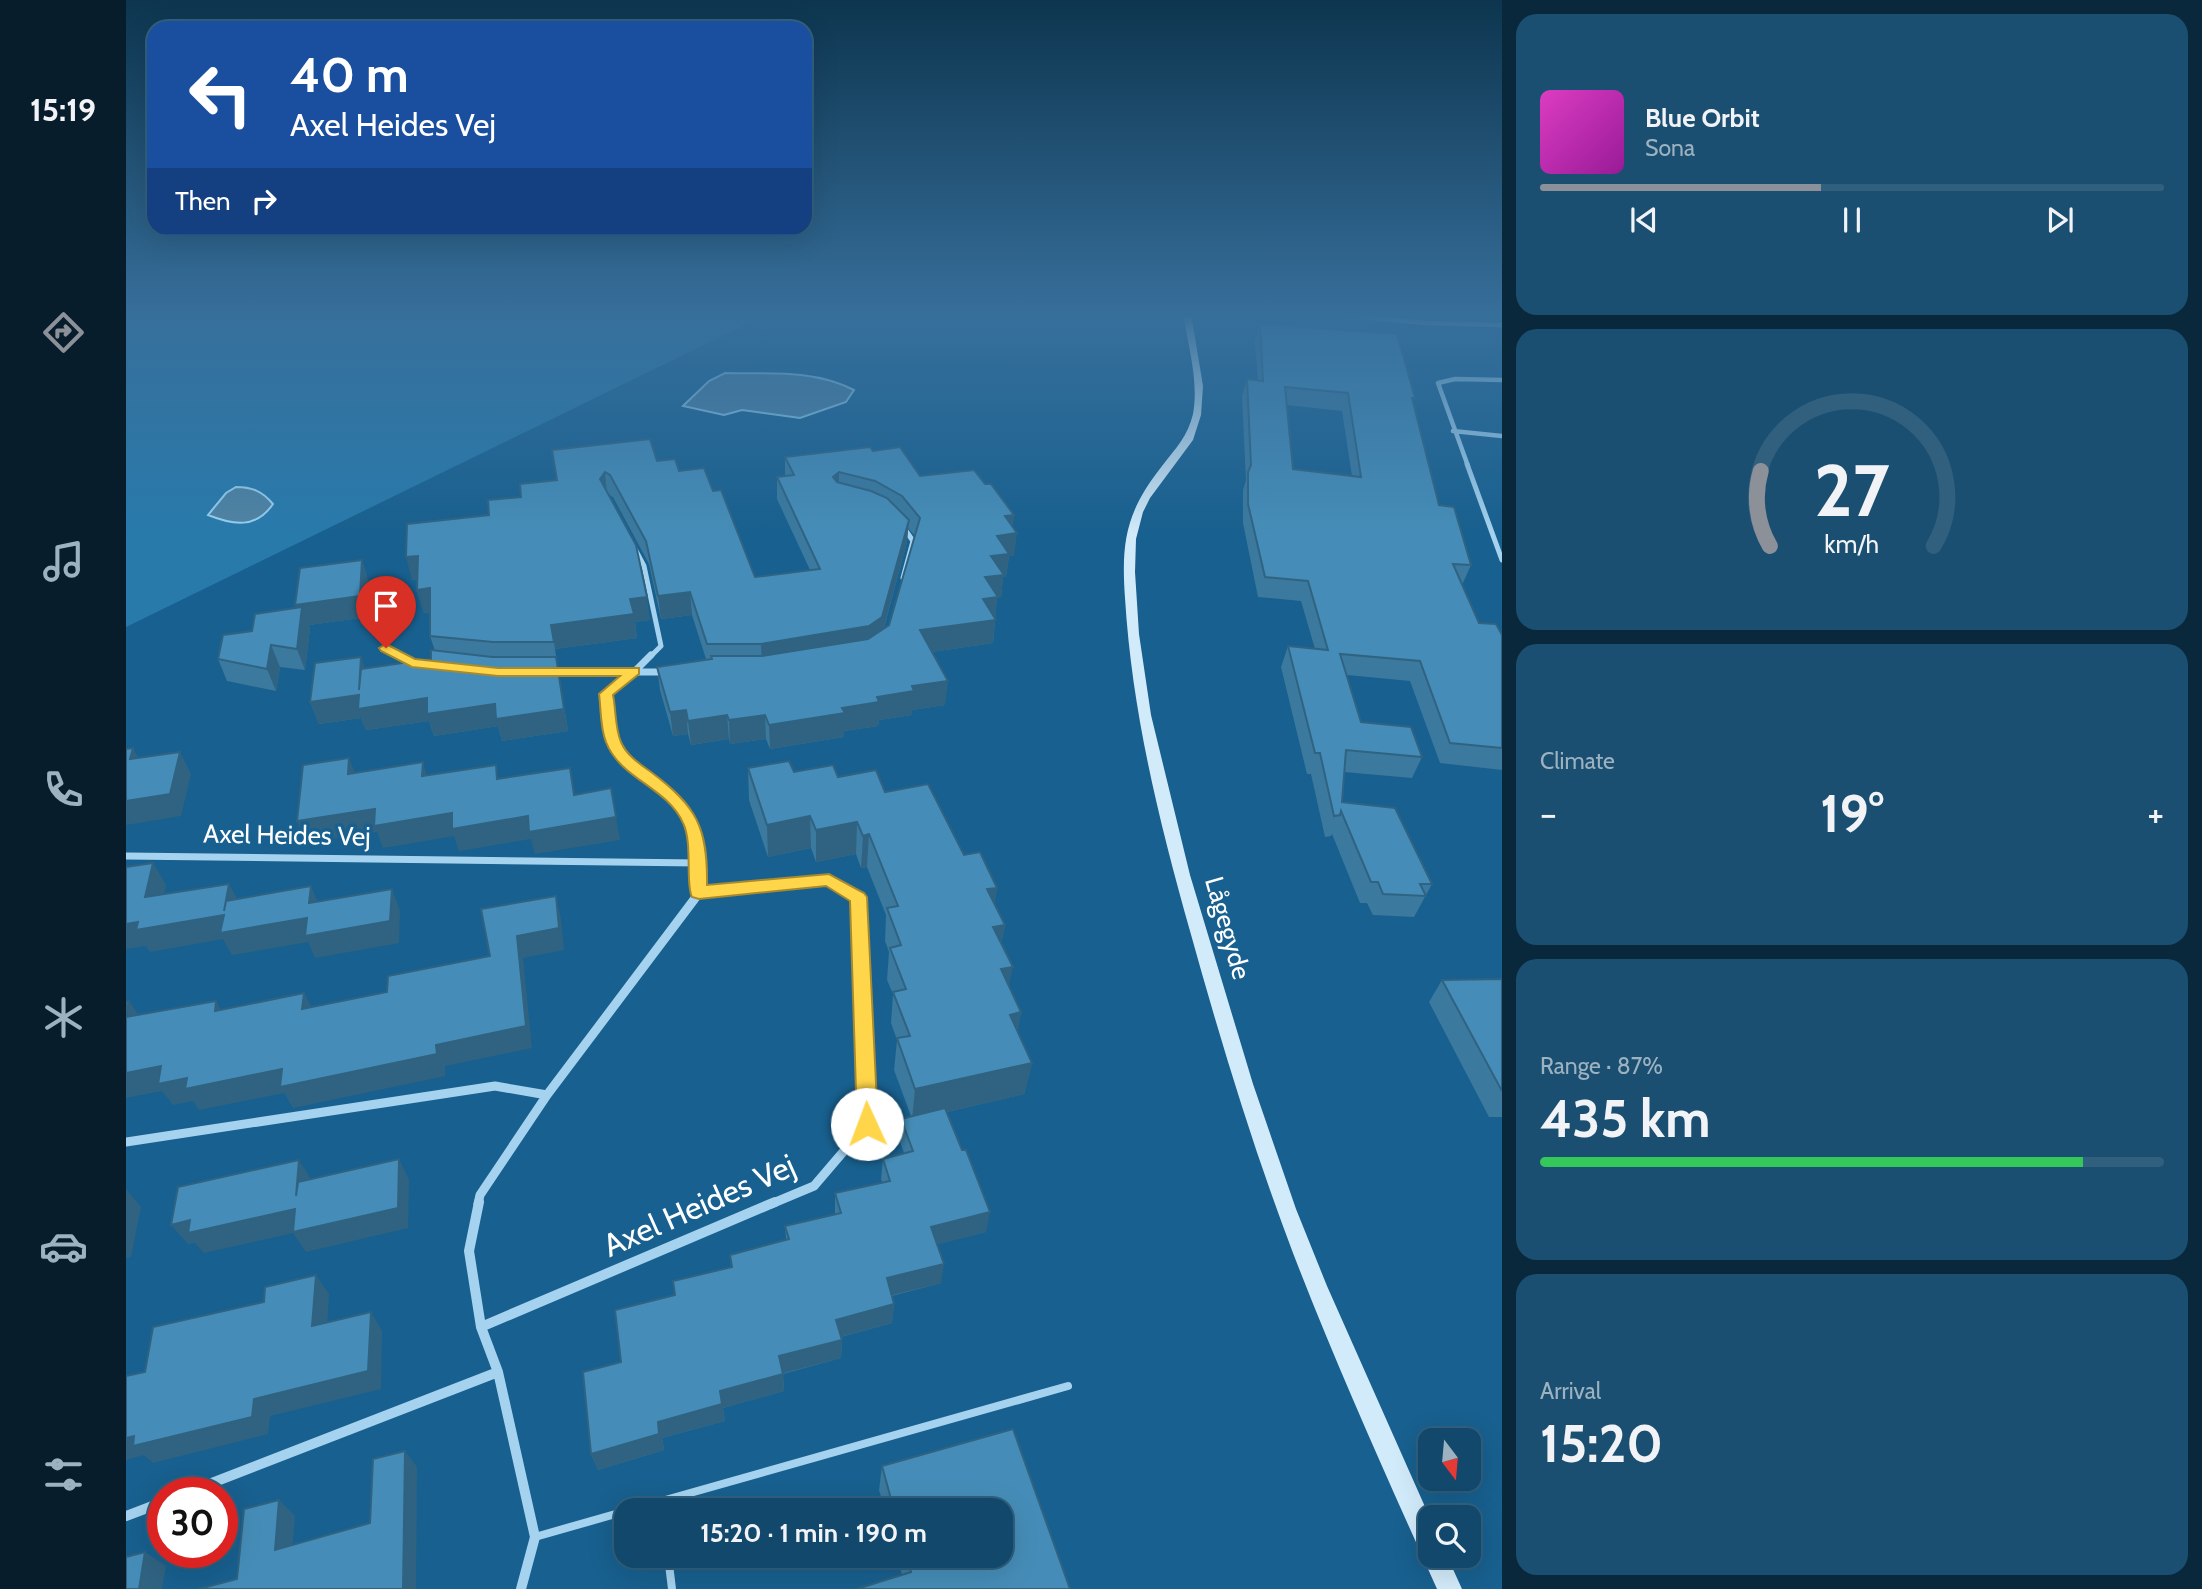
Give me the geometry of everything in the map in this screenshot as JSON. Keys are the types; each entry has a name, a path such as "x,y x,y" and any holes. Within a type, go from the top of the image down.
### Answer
{"street":[{"name":"Lågegyde","path":"1197,387 1198,407 1194,428 1185,444 1140,502 1130,535 1133,637 1149,739 1183,880 1211,979 1273,1170 1340,1344 1418,1518"},
{"path":"1439,387 1502,560"},
{"path":"1453,430 1502,436"},
{"path":"898,519 913,541 899,592"},
{"path":"521,1589 535,1536 498,1372 481,1327 469,1251 480,1195 547,1095 699,893 699,863 692,823 674,797 625,760 613,741 606,694 661,646 643,566 632,544"},
{"path":"384,602 386,648 412,663 424,664"},
{"path":"539,672 673,672"},
{"name":"Axel Heides Vej","path":"126,856 699,863"},
{"name":"Axel Heides Vej","path":"481,1327 814,1186 867,1124 858,897 829,880 699,893"},
{"path":"126,1142 495,1086 547,1095"},
{"path":"227,1477 498,1372"},
{"path":"126,1516 147,1508"},
{"path":"1440,1568 1450,1589"}],"lane":[{"path":"688,1498 1068,1386"},
{"path":"535,1536 614,1515"},
{"path":"669,1568 672,1589"}],"shaded area":[{"path":"126,387 617,387 126,627"},
{"path":"703,387 848,387 854,390 846,402 800,418 742,410 724,415 683,406"},
{"path":"236,487 256,491 273,504 259,518 244,523 208,515 226,493"}],"building":[{"path":"1247,387 1285,387 1293,469 1361,477 1348,393 1287,387 1412,387 1415,398 1412,398 1439,505 1454,507 1471,565 1453,564 1479,623 1496,624 1502,635 1502,748 1450,743 1420,661 1340,654 1361,722 1411,727 1422,757 1346,750 1342,802 1395,808 1432,884 1420,884 1426,896 1383,894 1378,882 1371,882 1341,811 1340,815 1334,816 1320,753 1315,753 1288,646 1328,650 1308,581 1265,577 1248,504 1248,472 1251,465"},
{"path":"650,439 657,461 675,459 679,471 704,468 713,491 721,490 755,577 820,569 777,477 794,475 785,457 870,447 873,451 900,447 920,476 974,470 985,484 991,484 1014,515 1005,516 1017,533 997,536 1009,554 991,556 1004,575 985,577 998,597 983,599 996,620 920,630 948,681 912,686 914,691 877,697 879,702 842,708 845,713 769,725 765,715 729,720 727,715 688,721 686,710 670,712 657,667 712,659 711,656 762,656 868,639 889,625 920,518 902,496 875,481 839,472 833,477 837,482 887,498 909,520 882,617 869,626 761,644 707,644 690,592 658,596 646,541 610,475 605,472 600,479 636,545 647,597 630,599 634,614 551,625 554,642 493,642 430,636 430,588 417,590 418,556 406,557 407,524 489,515 488,500 521,497 520,484 557,480 552,450"},
{"path":"362,560 360,596 295,605 300,568"},
{"path":"302,607 297,649 271,645 267,669 218,659 223,635 252,631 255,614"},
{"path":"431,650 492,657 556,657 564,709 496,719 495,704 427,714 427,698 358,709 359,695 310,702 315,663 361,657 359,690 361,669 431,659"},
{"path":"133,748 130,759 180,752 170,794 126,801 126,749"},
{"path":"349,758 348,774 423,762 422,776 496,765 497,779 570,768 574,795 611,788 616,817 529,832 528,816 452,829 452,813 374,826 375,809 297,821 303,765"},
{"path":"789,761 794,772 833,765 838,777 876,770 885,792 928,784 964,855 980,852 997,888 987,889 1005,925 993,927 1013,967 1001,969 1021,1012 1010,1015 1032,1063 915,1089 897,1038 910,1036 893,992 906,989 890,948 901,945 887,908 898,906 869,834 863,836 857,822 816,830 810,816 767,825 748,768"},
{"path":"153,863 145,897 229,884 224,911 226,901 311,886 309,903 392,889 390,921 305,936 307,918 220,933 224,915 136,930 138,922 126,924 126,867"},
{"path":"556,896 559,928 517,936 526,1026 436,1045 437,1054 280,1087 282,1069 185,1089 187,1078 158,1084 161,1066 126,1073 126,1017 216,1001 215,1011 304,993 302,1009 387,992 388,976 490,956 481,909"},
{"path":"1502,979 1502,1091 1442,980"},
{"path":"945,1108 962,1150 966,1150 990,1212 931,1227 944,1264 887,1278 894,1304 836,1320 842,1340 779,1356 783,1374 720,1391 722,1404 658,1422 659,1434 591,1454 583,1372 621,1362 615,1310 675,1295 673,1281 732,1267 730,1255 789,1239 785,1226 841,1213 835,1193 890,1181 883,1159 913,1151 901,1119"},
{"path":"399,1159 398,1208 293,1232 295,1209 188,1233 190,1220 171,1225 178,1187 299,1160 296,1196 298,1182"},
{"path":"316,1275 312,1326 371,1312 368,1371 254,1399 252,1417 133,1446 134,1436 126,1438 126,1376 145,1372 153,1327 264,1302 265,1287"},
{"path":"1013,1429 1070,1589 857,1589 911,1572 910,1568 1013,1568 1013,1498 891,1498 882,1466"},
{"path":"405,1451 403,1589 199,1589 237,1579 244,1509 279,1500 275,1550 370,1523 373,1459"},
{"path":"145,1552 139,1589 126,1589 126,1557"}],"route":[{"path":"386,648 412,663 498,672 634,671 606,694 613,741 625,760 674,797 692,823 699,863 699,893 829,880 858,897 867,1124"}]}
